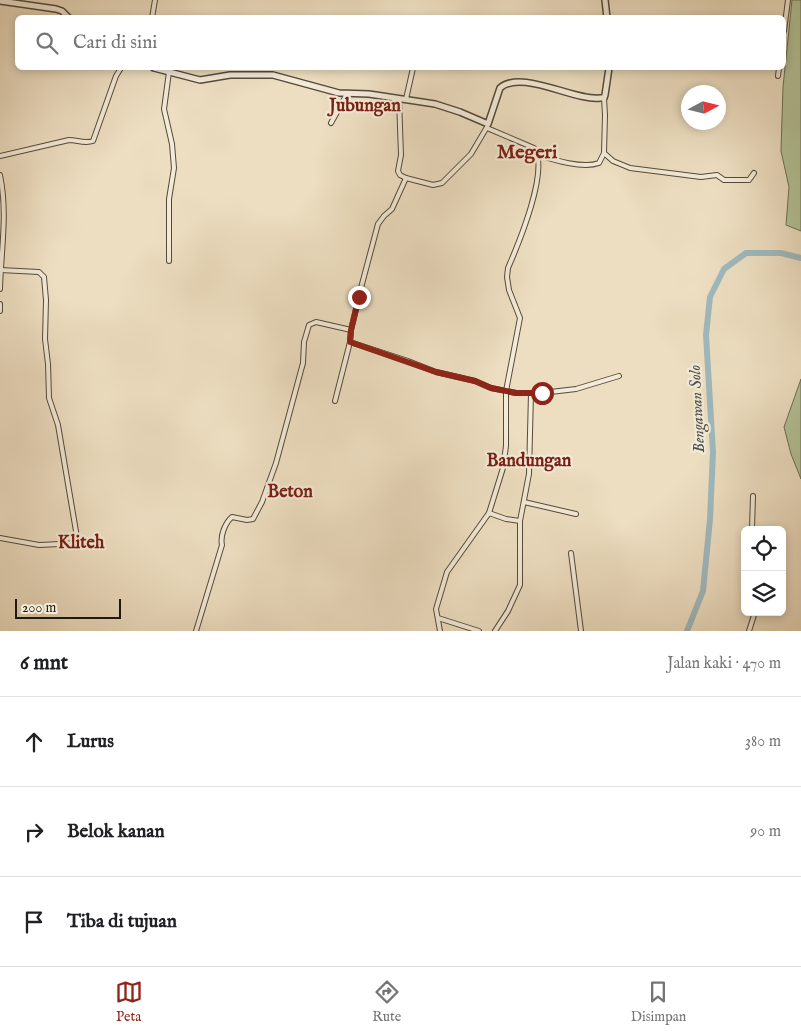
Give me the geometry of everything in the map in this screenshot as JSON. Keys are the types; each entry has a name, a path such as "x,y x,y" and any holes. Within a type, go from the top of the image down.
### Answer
{"street":[{"path":"152,15 155,0"},
{"path":"604,0 606,15"},
{"path":"786,16 788,0"},
{"path":"0,1 14,1 34,7 56,9 65,15"},
{"path":"0,156 69,140 85,143 93,141 120,70"},
{"path":"162,70 200,80 224,75 268,75 339,93 369,94 435,104 460,112 534,148 538,155 537,180 532,201 523,233 508,268 507,277 510,290 520,318 506,390 506,446 503,468 489,513 447,572 436,609 440,631"},
{"path":"406,100 413,70"},
{"path":"538,155 562,162 589,165 600,163 604,153 604,98 609,70"},
{"path":"778,76 779,70"},
{"path":"169,72 164,109 172,144 174,168 169,199 169,261"},
{"path":"399,99 401,155 398,170 406,178 434,185 442,183 471,154 487,126 500,88 504,84 510,82 541,85 593,98 604,98"},
{"path":"330,123 348,94"},
{"path":"604,153 618,164 638,169 701,178 718,175 726,180 749,180 754,173"},
{"path":"0,175 5,220 0,289"},
{"path":"335,401 378,224 392,209 406,178"},
{"path":"0,270 39,272 44,277 46,300 45,339 49,398 58,425 71,492 78,543"},
{"path":"0,304 0,311"},
{"path":"196,631 222,546 221,540 225,527 232,517 247,520 253,519 271,478 303,363 304,342 309,325 316,322 351,330"},
{"path":"350,342 436,372 467,379 491,388 506,390 531,393 576,389 619,376"},
{"path":"495,631 508,612 520,585 520,521 528,474 531,393"},
{"path":"752,526 753,496"},
{"path":"524,502 576,514"},
{"path":"489,513 506,519 520,521"},
{"path":"0,538 39,545 102,542"},
{"path":"571,553 581,631"},
{"path":"749,631 754,616"},
{"path":"438,618 479,631"}],"green space":[{"path":"792,0 801,0 801,231 786,225 789,187 781,151 786,58"},
{"path":"801,379 801,479 791,454 784,427"}],"waterway":[{"name":"Bengawan Solo","path":"687,631 703,591 710,519 713,452 706,335 710,297 724,269 746,253 781,253 801,258"}],"district":[{"name":"Jubungan","path":"365,105"},
{"name":"Megeri","path":"527,151"},
{"name":"Bandungan","path":"529,460"},
{"name":"Beton","path":"290,491"},
{"name":"Kliteh","path":"81,542"}],"route":[{"path":"359,297 350,342 436,372 475,381 491,388 516,393 542,393"}]}
